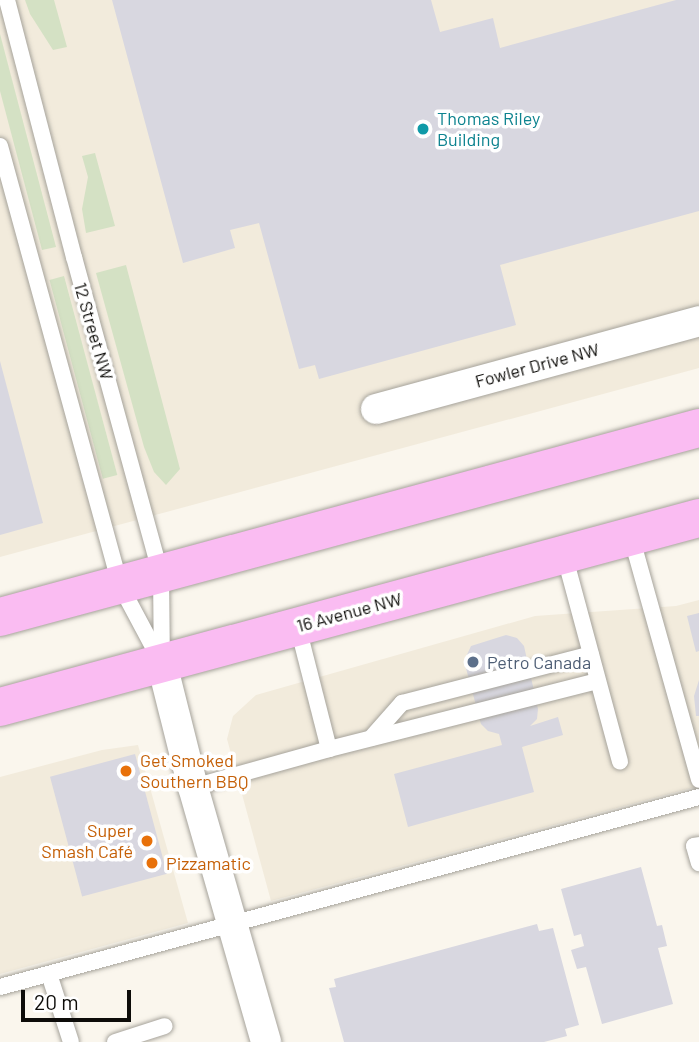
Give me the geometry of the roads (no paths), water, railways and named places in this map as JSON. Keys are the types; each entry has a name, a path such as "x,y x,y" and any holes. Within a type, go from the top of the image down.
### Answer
{"highway":[{"path":"0,617 699,428"},
{"name":"16 Avenue NW","path":"0,707 699,518"}],"street":[{"name":"Fowler Drive NW","path":"376,409 699,321"},
{"name":"12 Street NW","path":"162,664 193,787 266,1042"}],"lane":[{"name":"12 Street NW","path":"7,0 161,574 162,664"},
{"name":"12 Street NW","path":"0,146 120,585 162,664"},
{"path":"631,536 699,780"},
{"path":"564,554 620,762"},
{"path":"298,626 328,749"},
{"path":"372,738 402,703 591,654"},
{"path":"193,787 328,749 598,681"},
{"path":"0,987 699,797"},
{"path":"699,845 694,846 699,863"},
{"path":"49,974 72,1042"},
{"path":"115,1042 165,1026"}],"place":[{"name":"Thomas Riley Building","path":"423,129"},
{"name":"Petro Canada","path":"473,662"},
{"name":"Get Smoked Southern BBQ","path":"126,771"},
{"name":"Super Smash Café","path":"147,841"},
{"name":"Pizzamatic","path":"152,863"}]}
